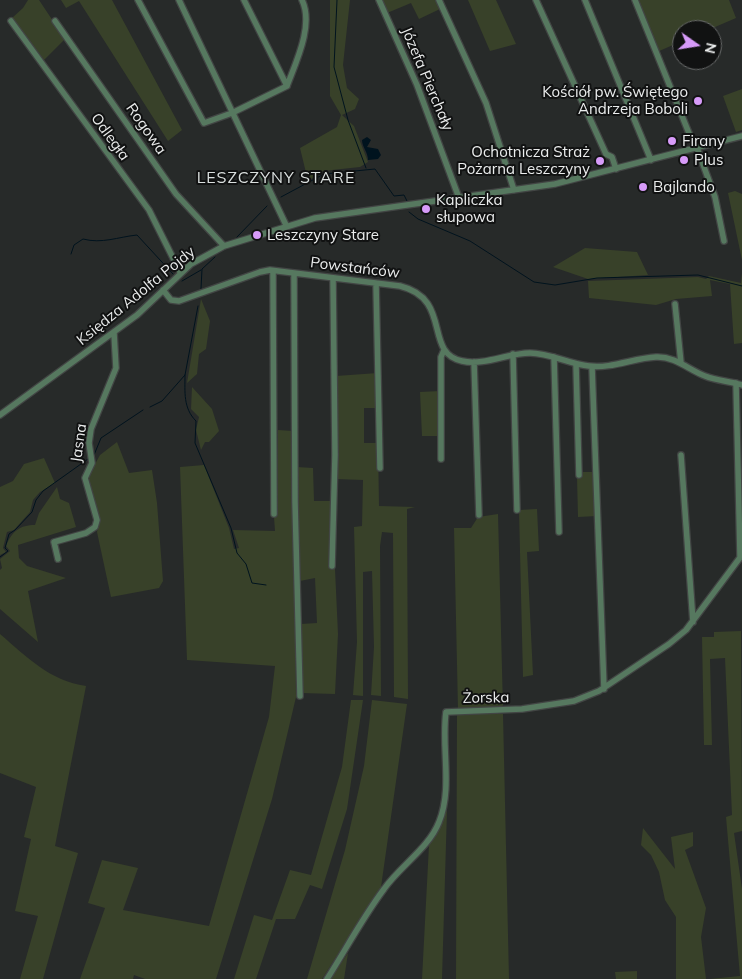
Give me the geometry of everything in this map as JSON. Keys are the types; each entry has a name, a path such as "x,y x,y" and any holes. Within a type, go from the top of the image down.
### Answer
{"street":[{"path":"138,0 204,123 232,113 287,86 306,26 306,9 302,0"},
{"path":"179,0 286,225"},
{"path":"244,0 287,86"},
{"name":"Józefa Pierchały","path":"379,0 417,85 459,198"},
{"path":"439,0 486,103 514,190"},
{"path":"536,0 606,154 612,157 616,169"},
{"path":"585,0 651,160"},
{"path":"635,0 715,197 724,241"},
{"name":"Odległa","path":"11,21 149,210 180,272"},
{"name":"Rogowa","path":"55,21 172,188 224,246"},
{"name":"Księdza Adolfa Pojdy","path":"0,415 137,315 180,272 224,246 286,225 315,218 562,183 742,136"},
{"path":"273,271 274,514"},
{"name":"Powstańców","path":"163,290 171,300 179,301 260,272 273,271 406,288 424,299 434,312 444,350"},
{"path":"294,273 295,502 300,696"},
{"path":"332,566 335,455 333,278"},
{"path":"376,283 380,468"},
{"path":"675,304 681,363"},
{"name":"Jasna","path":"58,559 54,542 86,533 95,527 97,520 85,478 92,463 89,443 91,428 116,368 114,333"},
{"path":"441,459 441,357 444,350 456,360 474,362 513,354 535,353 592,367 656,357 667,358 707,377 739,384 741,556"},
{"path":"513,354 517,510"},
{"path":"554,357 559,532"},
{"path":"474,362 479,514"},
{"path":"576,364 579,474"},
{"path":"592,367 604,689"},
{"path":"681,455 693,622"},
{"name":"Żorska","path":"327,979 383,890 405,863 424,845 439,821 444,796 446,712 522,709 574,701 604,689 669,644 693,622 741,556"}],"green space":[{"path":"28,0 39,0 65,39 44,60 12,18 23,8"},
{"path":"61,0 112,0 182,130 168,141 79,1 66,8"},
{"path":"330,0 350,0 343,65 347,88 359,99 355,109 342,115 354,126 368,162 360,167 323,171 308,181 300,148 337,127 341,115 330,96"},
{"path":"381,0 436,0 440,9 419,19 411,3 387,13"},
{"path":"468,0 496,0 516,44 490,51"},
{"path":"637,0 729,0 736,18 722,24 722,20 672,20 672,45 657,52"},
{"path":"742,89 742,130 736,132 723,96"},
{"path":"735,191 742,194 742,260 728,193"},
{"path":"585,248 637,252 648,275 588,279 553,267"},
{"path":"742,273 742,343 734,344 730,284 710,280 712,296 676,299 656,305 589,298 588,281 698,277 706,279 709,276 741,283"},
{"path":"201,299 210,321 206,349 199,354 197,374 187,383"},
{"path":"378,373 378,408 364,408 364,443 378,443 379,506 415,507 407,509 408,699 394,697 393,533 382,532 380,546 381,696 371,695 374,647 372,571 363,572 363,696 353,695 357,642 354,527 362,526 363,480 336,479 336,376"},
{"path":"192,387 212,409 219,431 209,442 205,442 201,450 196,430 199,417 191,409"},
{"path":"440,391 440,436 422,436 420,392"},
{"path":"278,430 293,431 296,697 272,799 216,979 145,979 134,975 133,979 80,979 105,908 88,903 102,860 138,868 123,910 209,926 269,717 275,666 187,660 180,467 204,465 229,528 234,549 239,548 233,530 275,531 274,517 277,517"},
{"path":"117,442 129,473 152,470 157,503 163,581 159,588 111,597 97,532 99,522 87,479 100,455"},
{"path":"44,458 55,483 40,492 33,500 30,512 14,530 7,532 3,548 6,552 0,555 0,487 13,481 24,464"},
{"path":"297,467 313,468 314,501 332,501 330,567 335,569 338,634 335,694 301,693 300,690 301,624 317,623 315,578 300,581"},
{"path":"582,472 595,472 597,516 578,517 577,477 582,477"},
{"path":"57,487 60,499 69,503 76,527 18,545 19,558 27,566 66,578 28,591 38,642 0,609 0,570 2,568 0,559 10,551 6,546 11,536 17,530 25,526 35,525 39,513"},
{"path":"537,509 539,551 527,552 533,675 523,677 519,510"},
{"path":"498,514 503,708 458,710 454,528 471,528 478,517"},
{"path":"741,631 742,831 734,833 742,889 742,979 710,979 740,976 726,817 732,815 725,658 710,659 712,745 704,745 702,637 714,637 714,632"},
{"path":"0,634 40,667 61,679 86,686 55,846 78,853 43,979 20,979 38,916 15,911 31,839 24,837 36,787 0,773"},
{"path":"351,700 363,700 347,809 322,889 310,885 295,919 276,919 256,979 234,979 254,915 272,920 290,870 311,875 342,767"},
{"path":"372,700 407,704 381,887 322,979 307,979 345,850 364,766"},
{"path":"457,714 503,714 509,979 456,979"},
{"path":"447,810 442,979 422,979 429,845"},
{"path":"643,828 675,869 671,837 693,832 693,846 685,850 706,908 701,937 706,979 676,979 676,917 665,900 659,872 651,855 641,845"},
{"path":"348,953 344,979 330,979"},
{"path":"637,971 637,979 616,979 615,972"}],"water":[{"path":"367,137 371,140 367,147 378,149 381,155 378,159 368,160 362,140"}],"waterway":[{"path":"337,0 334,67 348,120 366,168"},
{"path":"281,197 324,174 375,169 394,196 404,195 407,201"},
{"path":"237,237 267,206"},
{"path":"409,212 418,219 470,241 534,282 555,285 597,278 698,275 742,286"},
{"path":"71,254 74,245 83,239 103,240 137,235 173,274"},
{"path":"201,289 202,269 215,257"},
{"path":"182,281 201,270"},
{"path":"150,407 162,401 185,375 198,306"},
{"path":"185,375 187,405 196,421 195,443 231,528 237,553 246,564 252,583 266,585"},
{"path":"94,455 101,438 143,410"},
{"path":"0,557 8,551 5,548 9,534 32,512 36,500 43,491 88,459"}],"place":[{"name":"Kościół pw. Świętego Andrzeja Boboli","path":"698,101"},
{"name":"Firany","path":"672,141"},
{"name":"Plus","path":"684,160"},
{"name":"Ochotnicza Straż Pożarna Leszczyny","path":"600,161"},
{"name":"Bajlando","path":"643,187"},
{"name":"Kapliczka słupowa","path":"426,209"},
{"name":"Leszczyny Stare","path":"257,235"}],"district":[{"name":"LESZCZYNY STARE","path":"276,178"}]}
